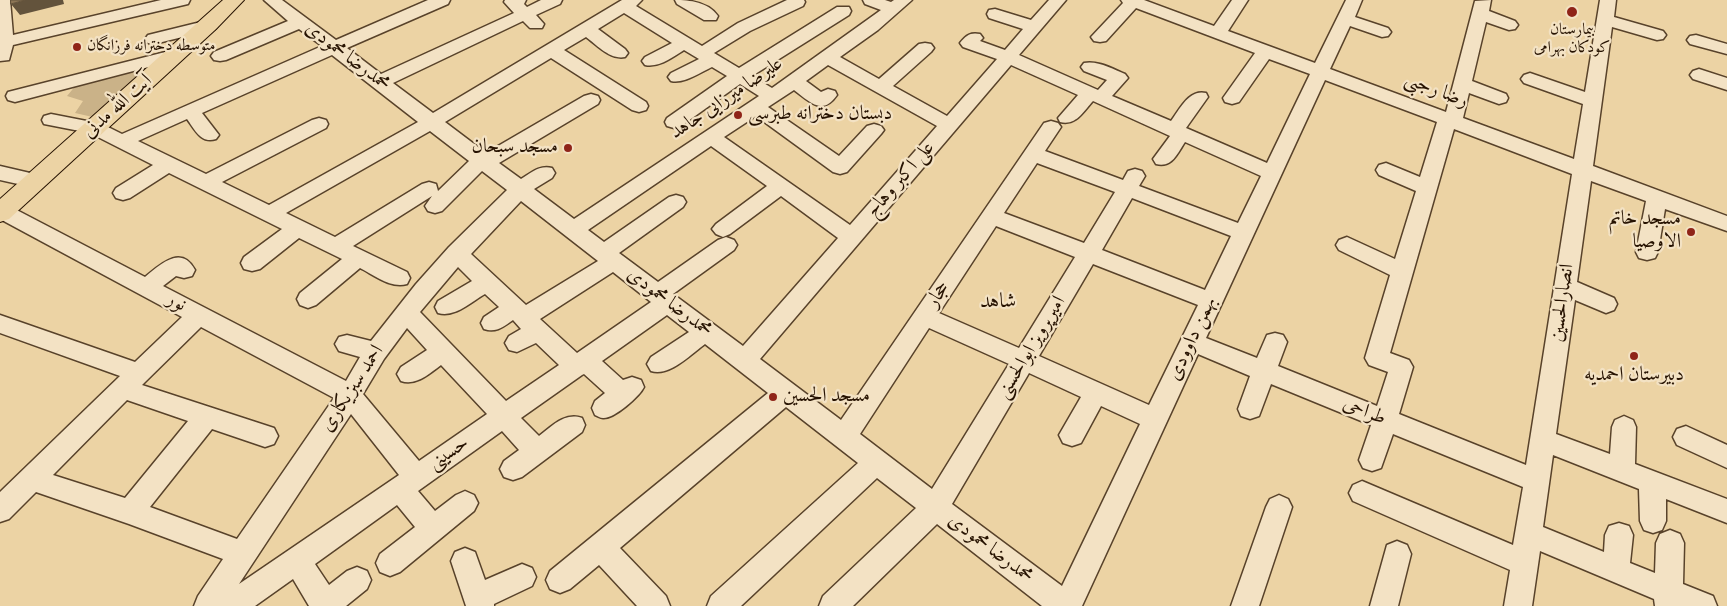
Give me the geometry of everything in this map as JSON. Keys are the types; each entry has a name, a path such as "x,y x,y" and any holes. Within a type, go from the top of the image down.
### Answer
{"main road":[{"name":"آیت الله مدنی","path":"1,212 209,26 234,0"}],"street":[{"path":"2,0 2,47 182,0"},
{"name":"محمدرضا محمودی","path":"272,0 1066,606"},
{"path":"122,141 442,0"},
{"path":"380,82 554,0"},
{"path":"683,0 710,16"},
{"name":"علی اکبر وهاج","path":"744,361 1058,0"},
{"name":"بهمن داوودی","path":"1066,606 1354,0"},
{"path":"1100,37 1131,1"},
{"name":"رضا رجبی","path":"1131,1 1727,224"},
{"path":"1218,33 1234,2"},
{"path":"269,214 432,122 585,28 620,4 772,96"},
{"path":"674,122 739,76 860,4 899,4"},
{"name":"علیرضا میرزایی جاهد","path":"573,230 827,57 878,29 899,4"},
{"path":"1372,460 1401,367 1377,358 1426,187 1462,84 1482,7 1509,25"},
{"path":"677,77 744,27 791,8"},
{"path":"1607,10 1657,34"},
{"name":"انصارالحسین","path":"1518,606 1607,10"},
{"path":"995,14 1034,27"},
{"path":"1345,19 1382,32"},
{"path":"220,56 300,22"},
{"path":"154,39 209,26"},
{"path":"585,28 619,53"},
{"path":"974,38 969,43 1043,59"},
{"path":"1696,40 1727,49"},
{"path":"651,61 685,43"},
{"path":"881,87 925,48"},
{"path":"550,49 633,102 610,109"},
{"path":"1232,98 1266,51"},
{"path":"1012,53 1095,95 1272,173"},
{"path":"14,96 177,54"},
{"path":"827,57 949,125"},
{"name":"حجار","path":"844,437 1034,154 1059,123 1095,95 1125,80 1090,68"},
{"path":"1727,69 1699,68 1727,84"},
{"path":"1530,79 1593,101"},
{"path":"794,81 821,102 828,95"},
{"path":"1462,84 1500,98"},
{"path":"1163,159 1199,97"},
{"path":"336,247 432,197 483,162 591,100"},
{"path":"756,107 840,166 874,130"},
{"path":"190,110 208,134"},
{"path":"51,120 95,128 399,278"},
{"path":"205,182 319,124"},
{"path":"711,137 852,237"},
{"path":"1034,154 1132,182 1244,232"},
{"path":"122,193 169,164"},
{"path":"1386,170 1426,187"},
{"name":"احمد سبزیکاری","path":"208,606 350,395 376,352 406,313 457,253 520,189 545,173"},
{"path":"0,174 36,181"},
{"name":"امیرپرویز ابوالحسنی","path":"833,606 936,508 1132,182"},
{"name":"حسینی","path":"231,606 580,363 662,298 724,237 780,186"},
{"path":"1647,252 1657,198"},
{"path":"492,322 525,319 608,257 676,202"},
{"name":"نور","path":"1,212 350,395"},
{"path":"992,216 1211,301"},
{"path":"252,263 298,228"},
{"path":"1347,245 1402,271"},
{"path":"457,253 525,319 619,396"},
{"path":"308,300 358,258"},
{"path":"146,288 175,265 184,270"},
{"path":"446,307 487,282"},
{"path":"1566,287 1606,304"},
{"path":"406,313 537,451"},
{"path":"0,510 198,315"},
{"path":"925,316 1155,419"},
{"path":"517,344 525,319"},
{"path":"0,324 208,416 265,436"},
{"path":"659,364 706,332"},
{"name":"طراحی","path":"1192,342 1537,481"},
{"path":"1250,409 1275,342"},
{"path":"347,344 376,352"},
{"path":"409,374 443,352"},
{"path":"560,580 786,393"},
{"path":"1072,435 1096,393"},
{"path":"350,395 408,483 434,529"},
{"path":"130,512 208,416"},
{"path":"513,469 573,425"},
{"path":"1622,471 1624,427"},
{"path":"1686,436 1727,457"},
{"path":"1543,440 1727,511"},
{"path":"722,606 877,462"},
{"path":"31,479 130,512 242,554"},
{"path":"1652,482 1653,521"},
{"path":"1362,493 1525,564"},
{"path":"390,563 465,503"},
{"path":"1245,606 1279,507"},
{"path":"1529,534 1616,570 1668,599 1703,606"},
{"path":"1616,570 1618,535"},
{"path":"1668,599 1670,543"},
{"path":"600,546 656,606"},
{"path":"1384,606 1397,554"},
{"path":"296,560 324,605 357,580"},
{"path":"465,561 479,602 522,577"}],"shaded area":[{"path":"154,65 97,118 75,113 83,101 67,96 77,84"}],"building":[{"path":"11,0 25,0 11,4"}],"place":[{"name":"بیمارستان کودکان بهرامی","path":"1572,12"},
{"name":"متوسطه دخترانه فرزانگان","path":"77,47"},
{"name":"دبستان دخترانه طبرسی","path":"738,115"},
{"name":"مسجد سبحان","path":"568,148"},
{"name":"مسجد خاتم الاوصیا","path":"1691,232"},
{"name":"دبیرستان احمدیه","path":"1634,356"},
{"name":"مسجد الحسین","path":"773,397"}],"district":[{"name":"شاهد","path":"998,303"}]}
